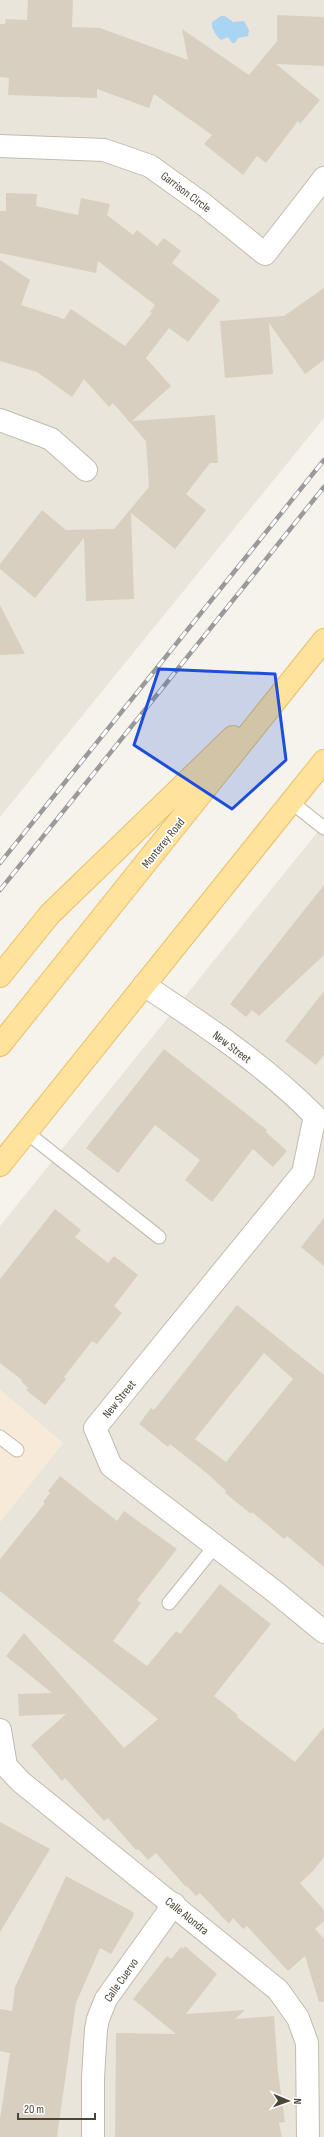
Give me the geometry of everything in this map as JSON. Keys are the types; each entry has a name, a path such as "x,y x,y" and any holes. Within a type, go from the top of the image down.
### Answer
{"main road":[{"name":"Monterey Road","path":"0,1045 324,640"},
{"path":"0,976 50,914 297,675"},
{"path":"0,1165 324,761"}],"street":[{"name":"Garrison Circle","path":"0,146 104,150 150,166 203,204 265,254 324,178"},
{"path":"0,420 51,439 86,470"},
{"name":"New Street","path":"144,985 193,1018 319,1113 303,1173 95,1428 111,1466 324,1632"},
{"name":"Calle Alondra","path":"0,1730 3,1770 21,1782 174,1904 278,1990 298,2018 307,2044 308,2137"},
{"name":"Calle Cuervo","path":"93,2137 93,2071 98,2019 106,1999 174,1904"}],"lane":[{"path":"291,802 324,828"},
{"path":"26,1132 159,1237"},
{"path":"0,1436 17,1450"},
{"path":"169,1603 215,1546"}],"highlighted area":[{"path":"159,669 275,674 286,760 232,809 134,745"}],"shaded area":[{"path":"0,0 324,0 324,418 0,817"},
{"path":"324,824 324,2137 0,2137 0,1522 63,1443 0,1390 0,1226"},
{"path":"0,1390 63,1443 0,1522"}],"water":[{"path":"221,16 225,16 233,22 244,21 249,30 248,36 238,38 235,43 232,43 228,37 221,40 214,32 212,22"}],"building":[{"path":"28,0 73,0 72,27 100,28 188,60 182,29 249,75 277,41 277,15 324,17 324,66 276,64 320,100 300,124 298,121 266,163 257,156 243,175 204,144 212,135 154,94 149,108 97,89 97,98 8,95 9,78 0,77 0,24 5,24 6,19 27,20"},
{"path":"6,193 37,194 36,206 78,215 81,198 110,204 107,215 133,235 137,230 157,246 164,238 181,251 172,263 220,300 188,342 169,328 146,358 171,386 132,421 215,415 218,463 210,463 186,494 206,510 175,549 131,513 134,599 86,601 84,538 35,598 0,569 0,564 42,510 66,530 114,529 149,487 146,441 113,403 109,407 84,379 72,397 37,372 0,361 0,260 30,280 21,305 64,319 71,309 125,346 152,313 150,312 155,305 98,261 96,273 0,253 0,211 6,211"},
{"path":"324,288 324,360 305,374 269,323 273,374 225,378 220,321 284,316"},
{"path":"0,605 25,654 0,655"},
{"path":"324,885 324,955 259,1016 252,1010 246,1017 230,1004"},
{"path":"324,991 324,1055 316,1065 285,1041"},
{"path":"164,1049 267,1130 266,1132 287,1151 273,1167 253,1149 212,1202 185,1180 200,1160 155,1125 118,1173 86,1148"},
{"path":"55,1209 81,1230 75,1237 108,1263 114,1256 138,1275 114,1306 122,1313 97,1344 92,1341 64,1377 66,1379 45,1405 26,1390 28,1388 21,1381 22,1380 0,1363 0,1279"},
{"path":"324,1218 324,1266 301,1247"},
{"path":"237,1305 324,1375 324,1567 287,1536 284,1539 252,1512 251,1514 225,1493 226,1491 209,1475 170,1444 168,1447 139,1424 151,1408 154,1410","holes":["264,1353 293,1379 226,1462 195,1439"]},
{"path":"60,1476 117,1521 124,1511 177,1549 137,1600 141,1603 113,1641 147,1666 176,1631 180,1634 220,1584 271,1624 214,1696 238,1715 237,1717 295,1762 324,1727 324,1857 313,1871 300,1883 324,1910 324,1921 315,1929 324,1939 324,2002 319,2002 305,1956 288,1971 247,1926 243,1929 233,1918 229,1924 200,1893 196,1896 187,1886 186,1887 156,1853 148,1860 138,1849 136,1850 108,1818 104,1821 65,1778 62,1781 31,1745 66,1714 19,1716 18,1694 52,1693 6,1656 24,1633 124,1748 158,1719 0,1591 0,1559 45,1503 43,1502 50,1493 48,1491"},
{"path":"0,1822 50,1849 0,1932"},
{"path":"66,1876 133,1912 134,1915 111,1954 100,1948 76,2003 57,2137 0,2137 0,2119 10,2053 0,2051 0,2009 12,2011 15,1987"},
{"path":"185,1946 217,1974 186,2014 245,2010 235,2019 274,2016 278,2072 285,2122 279,2123 282,2137 115,2137 116,2033 176,2034 133,1999 167,1956 171,1959 181,1947 183,1949"}],"railway":[{"path":"0,863 324,460"},
{"path":"0,890 324,487"}]}
